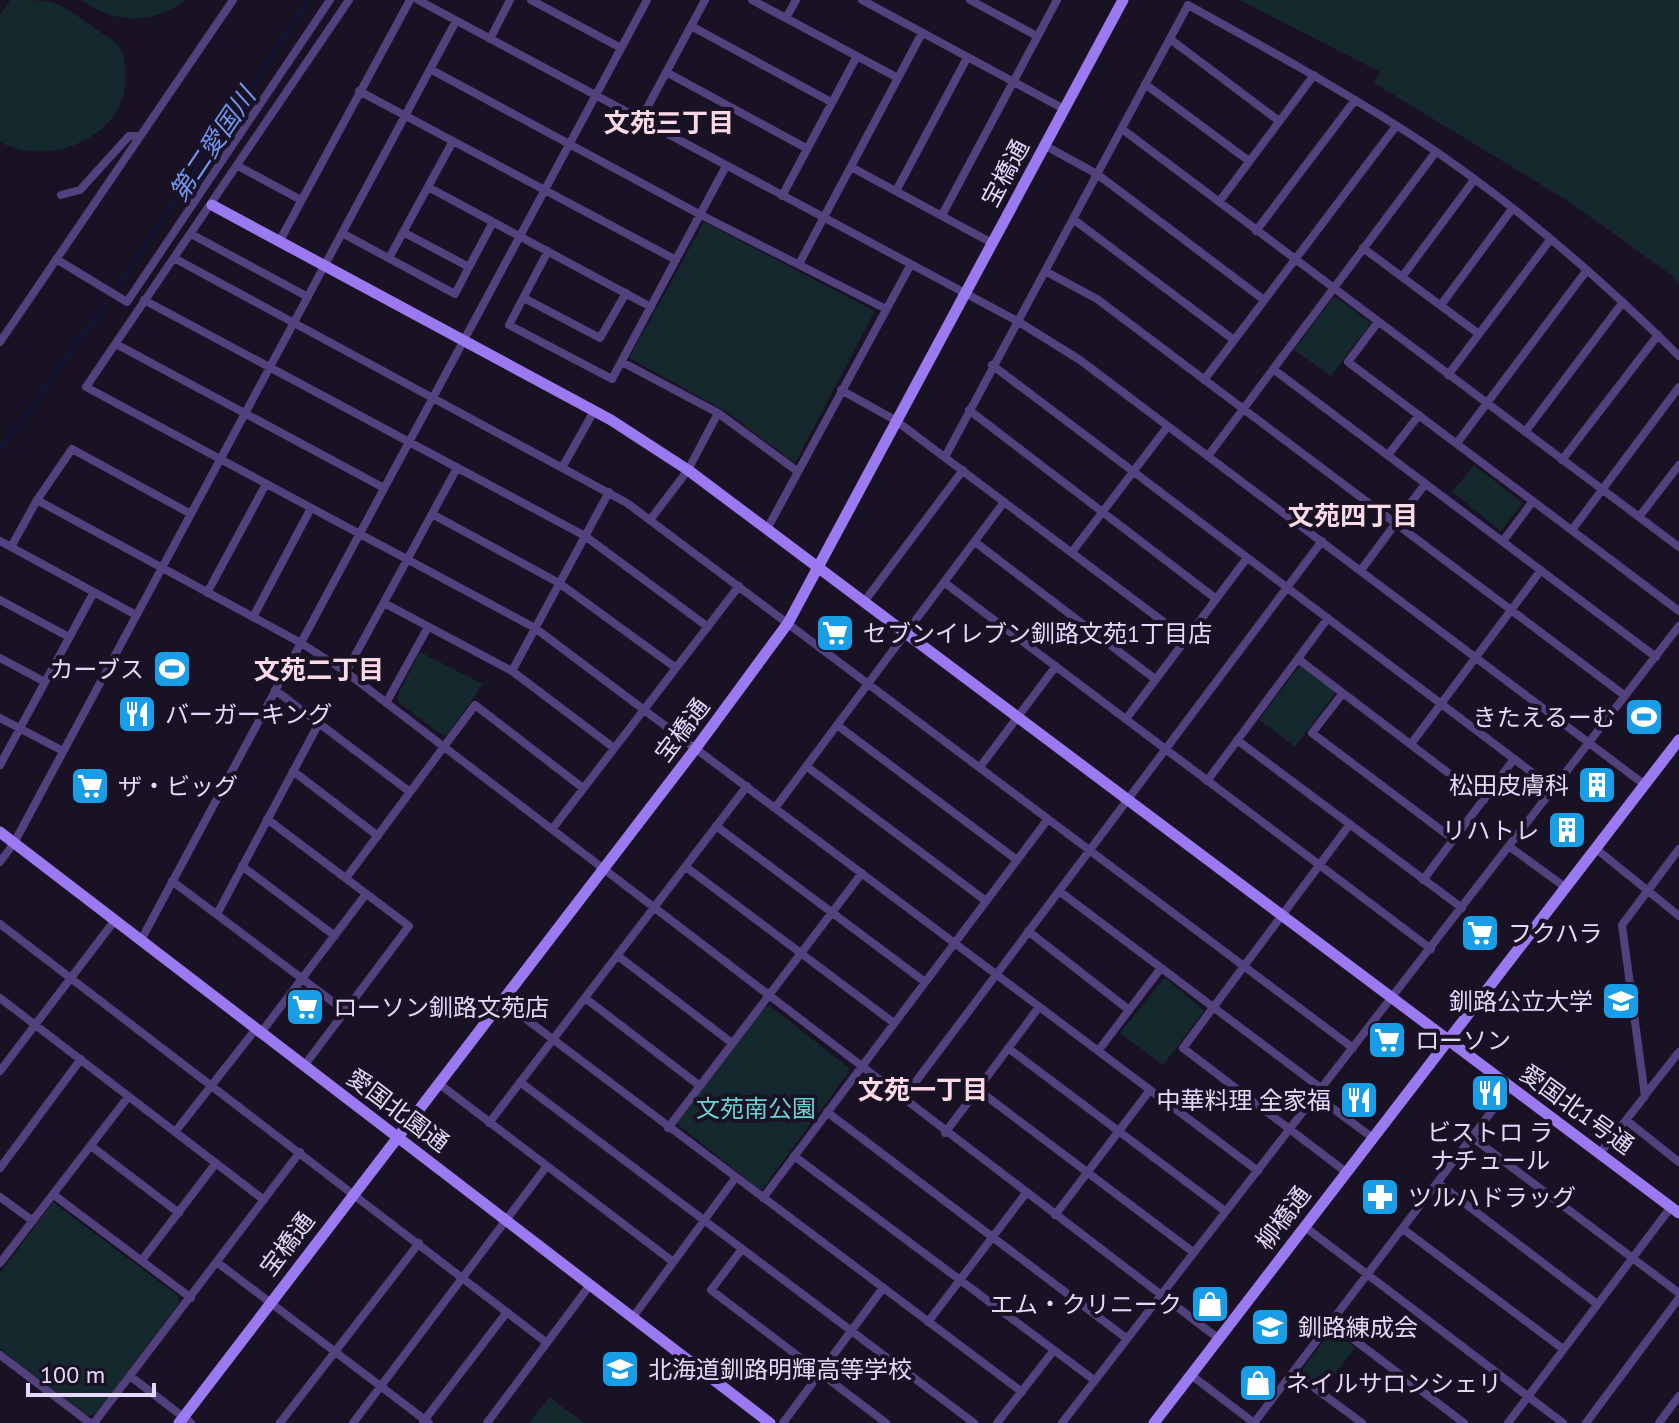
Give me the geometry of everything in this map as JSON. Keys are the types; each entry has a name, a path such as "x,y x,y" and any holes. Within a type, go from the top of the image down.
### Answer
{"street":[{"path":"0,342 233,0"},
{"path":"56,259 127,302 330,0"},
{"path":"349,0 86,387 535,628 1258,1171"},
{"path":"279,242 410,0"},
{"path":"418,0 1019,322 1080,360 1645,785"},
{"path":"490,39 510,0"},
{"path":"531,0 621,48"},
{"path":"641,119 705,0"},
{"path":"752,0 898,78"},
{"path":"786,18 796,0"},
{"path":"862,0 875,3 922,33 1064,109"},
{"path":"970,0 1037,36"},
{"path":"990,11 996,0"},
{"path":"942,215 1057,0"},
{"name":"宝橋通","path":"185,1421 353,1193 696,748 788,623 1123,0"},
{"path":"141,940 645,1"},
{"path":"945,457 1188,5 1355,100 1474,180 1587,270 1679,356"},
{"path":"0,862 14,843 456,21"},
{"path":"691,26 831,102"},
{"path":"799,264 922,33"},
{"path":"1170,39 1279,121"},
{"path":"782,196 857,56"},
{"path":"896,191 967,58"},
{"path":"430,69 701,215 886,309"},
{"path":"666,72 806,148"},
{"path":"1219,202 1314,75"},
{"path":"1145,84 1249,161"},
{"path":"359,91 676,260"},
{"path":"1256,231 1355,100"},
{"path":"1204,380 1396,126"},
{"path":"1122,129 1679,547"},
{"path":"61,195 80,190 129,136 140,136"},
{"path":"389,258 453,141"},
{"path":"1044,145 1097,174 1264,300"},
{"path":"1208,456 1435,153"},
{"path":"238,166 301,200"},
{"path":"548,251 509,325 612,379 726,166"},
{"path":"851,167 992,243"},
{"path":"1402,277 1474,180"},
{"path":"428,187 651,307"},
{"name":"愛国北1号通","path":"212,205 594,411 688,470 1675,1210"},
{"path":"1441,305 1512,209"},
{"path":"1073,219 1234,340"},
{"path":"342,233 455,294 493,222"},
{"path":"403,232 469,267"},
{"path":"191,234 308,297"},
{"path":"1448,375 1550,240"},
{"path":"1363,248 1479,334"},
{"path":"174,258 609,492 739,586 1353,1048"},
{"path":"767,529 910,266"},
{"path":"1457,443 1587,270"},
{"path":"1045,271 1097,299 1624,695"},
{"path":"524,298 600,338 626,293"},
{"path":"144,300 585,536 708,627"},
{"path":"1525,432 1623,302"},
{"path":"1378,322 1348,362 1679,611"},
{"path":"1562,460 1658,335"},
{"path":"116,344 384,488"},
{"path":"622,362 718,413 797,471"},
{"path":"992,365 1554,789"},
{"path":"1273,369 1656,657"},
{"path":"1572,530 1679,387"},
{"path":"841,390 895,420 1185,638"},
{"path":"969,410 1215,598"},
{"path":"563,466 594,411"},
{"path":"650,520 688,470 718,413"},
{"path":"1388,455 1419,415"},
{"path":"1072,552 1100,511 1134,473 1168,426"},
{"path":"11,547 37,500 72,449 191,514"},
{"path":"1639,517 1679,465"},
{"path":"346,672 457,468"},
{"path":"864,602 963,470"},
{"path":"207,593 266,484"},
{"path":"1361,570 1425,484"},
{"path":"512,671 609,492"},
{"path":"37,500 301,643 346,672 604,867 945,1133 1219,1339"},
{"path":"1503,541 1533,501"},
{"path":"775,808 1004,502"},
{"path":"253,617 311,508"},
{"path":"432,514 559,583 676,668"},
{"path":"0,541 136,615"},
{"path":"902,1100 1322,541"},
{"path":"975,542 1155,679"},
{"path":"1126,719 1247,558"},
{"path":"1411,744 1541,570"},
{"path":"945,583 1431,949"},
{"path":"553,828 739,586"},
{"path":"0,765 94,592"},
{"path":"0,600 69,637"},
{"path":"384,603 512,671 614,748"},
{"path":"1207,781 1328,618"},
{"path":"1062,1423 1679,626"},
{"path":"386,703 428,627"},
{"path":"0,658 45,682"},
{"path":"1298,659 1484,800"},
{"path":"980,767 1056,666"},
{"path":"275,690 410,792"},
{"path":"1343,693 1312,733 1453,839"},
{"path":"346,878 475,705 583,788"},
{"path":"0,718 63,751"},
{"path":"217,914 319,723"},
{"path":"837,725 1017,860"},
{"path":"1237,740 1462,908"},
{"name":"柳橋通","path":"1154,1423 1679,740"},
{"path":"1423,880 1514,759"},
{"path":"806,766 986,901"},
{"path":"293,771 378,836"},
{"path":"489,1123 747,786"},
{"path":"267,819 409,926 304,1066"},
{"path":"763,1198 1048,819"},
{"path":"1346,1172 1183,1048 1350,824"},
{"path":"716,826 925,982"},
{"name":"愛国北園通","path":"0,832 770,1423"},
{"path":"1510,847 1565,887"},
{"path":"1595,848 1679,916"},
{"path":"1645,1096 1621,931 1646,890 1679,849"},
{"path":"242,866 335,936"},
{"path":"686,867 894,1023"},
{"path":"668,1128 862,873"},
{"path":"172,881 345,1011"},
{"path":"1059,891 1213,1007 1373,1138"},
{"path":"175,1132 302,979 366,894"},
{"path":"0,1071 115,920"},
{"path":"0,924 547,1343"},
{"path":"1028,931 1129,1010"},
{"path":"618,956 732,1043"},
{"path":"1098,1051 1161,968"},
{"path":"0,998 264,1200"},
{"path":"585,998 700,1086"},
{"path":"502,1001 1022,1392"},
{"path":"945,1133 1039,1007"},
{"path":"1008,1048 1225,1211"},
{"path":"1600,1153 1679,1052"},
{"path":"0,1168 81,1059"},
{"path":"520,1082 974,1423"},
{"path":"438,1083 672,1261"},
{"path":"1191,1375 1254,1423 1510,1087"},
{"path":"977,1089 1193,1252"},
{"path":"1055,1215 1150,1090"},
{"path":"0,1263 128,1097"},
{"path":"827,1112 1126,1338"},
{"path":"1626,1120 1679,1162"},
{"path":"1473,1138 1679,1296 1586,1423"},
{"path":"91,1146 179,1213"},
{"path":"1,1358 92,1423 218,1263 300,1152"},
{"path":"794,1156 1094,1380"},
{"path":"142,1260 216,1163"},
{"path":"353,1423 546,1167"},
{"path":"633,1317 736,1177"},
{"path":"1438,1183 1597,1304"},
{"path":"928,1322 1026,1193"},
{"path":"54,1195 191,1298"},
{"path":"0,1197 33,1221"},
{"path":"1508,1423 1632,1258 1675,1210"},
{"path":"1305,1227 1563,1423"},
{"path":"1403,1229 1563,1349"},
{"path":"280,1423 419,1243"},
{"path":"742,1249 711,1290 886,1423"},
{"path":"218,1263 425,1422 507,1312"},
{"path":"487,1423 590,1285"},
{"path":"783,1423 883,1288"},
{"path":"1332,1323 1464,1423"},
{"path":"997,1423 1054,1350"},
{"path":"1293,1372 1362,1423"},
{"path":"130,1376 185,1421"},
{"path":"1659,1423 1679,1396"}],"green space":[{"path":"10,0 55,3 116,42 120,48 125,67 123,96 114,115 100,130 82,141 62,149 40,151 19,149 0,142 0,15"},
{"path":"82,0 185,0 161,14 134,18 106,14"},
{"path":"1239,0 1679,0 1679,284 1571,203 1374,83 1380,72"},
{"path":"704,222 875,311 795,463 725,411 629,358"},
{"path":"1334,296 1371,323 1331,376 1294,350"},
{"path":"1474,465 1523,503 1501,531 1452,492"},
{"path":"420,652 483,684 448,734 442,735 399,703 397,696"},
{"path":"1300,665 1336,692 1295,747 1259,720"},
{"path":"1165,977 1204,1011 1163,1065 1120,1033"},
{"name":"文苑南公園","path":"770,1006 848,1067 849,1072 761,1191 676,1123 765,1007"},
{"path":"53,1202 178,1296 179,1303 96,1414 88,1416 0,1349 0,1273"},
{"path":"1335,1332 1355,1348 1324,1388 1303,1372 1303,1368 1330,1333"},
{"path":"549,1397 584,1423 529,1423"}],"waterway":[{"name":"第二愛国川","path":"117,287 308,0"},
{"name":"第二愛国川","path":"0,450 106,303"}],"place":[{"name":"セブンイレブン釧路文苑1丁目店","path":"835,633"},
{"name":"カーブス","path":"172,669"},
{"name":"バーガーキング","path":"137,714"},
{"name":"きたえるーむ","path":"1644,717"},
{"name":"松田皮膚科","path":"1597,785"},
{"name":"ザ・ビッグ","path":"90,786"},
{"name":"リハトレ","path":"1567,830"},
{"name":"フクハラ","path":"1480,933"},
{"name":"釧路公立大学","path":"1621,1001"},
{"name":"ローソン釧路文苑店","path":"305,1007"},
{"name":"ローソン","path":"1387,1040"},
{"name":"ビストロ ラ ナチュール","path":"1490,1093"},
{"name":"中華料理 全家福","path":"1359,1100"},
{"name":"ツルハドラッグ","path":"1380,1197"},
{"name":"エム・クリニーク","path":"1210,1304"},
{"name":"釧路練成会","path":"1270,1327"},
{"name":"北海道釧路明輝高等学校","path":"620,1369"},
{"name":"ネイルサロンシェリ","path":"1258,1383"}],"district":[{"name":"文苑三丁目","path":"669,122"},
{"name":"文苑四丁目","path":"1353,515"},
{"name":"文苑二丁目","path":"319,669"},
{"name":"文苑一丁目","path":"923,1089"}]}
